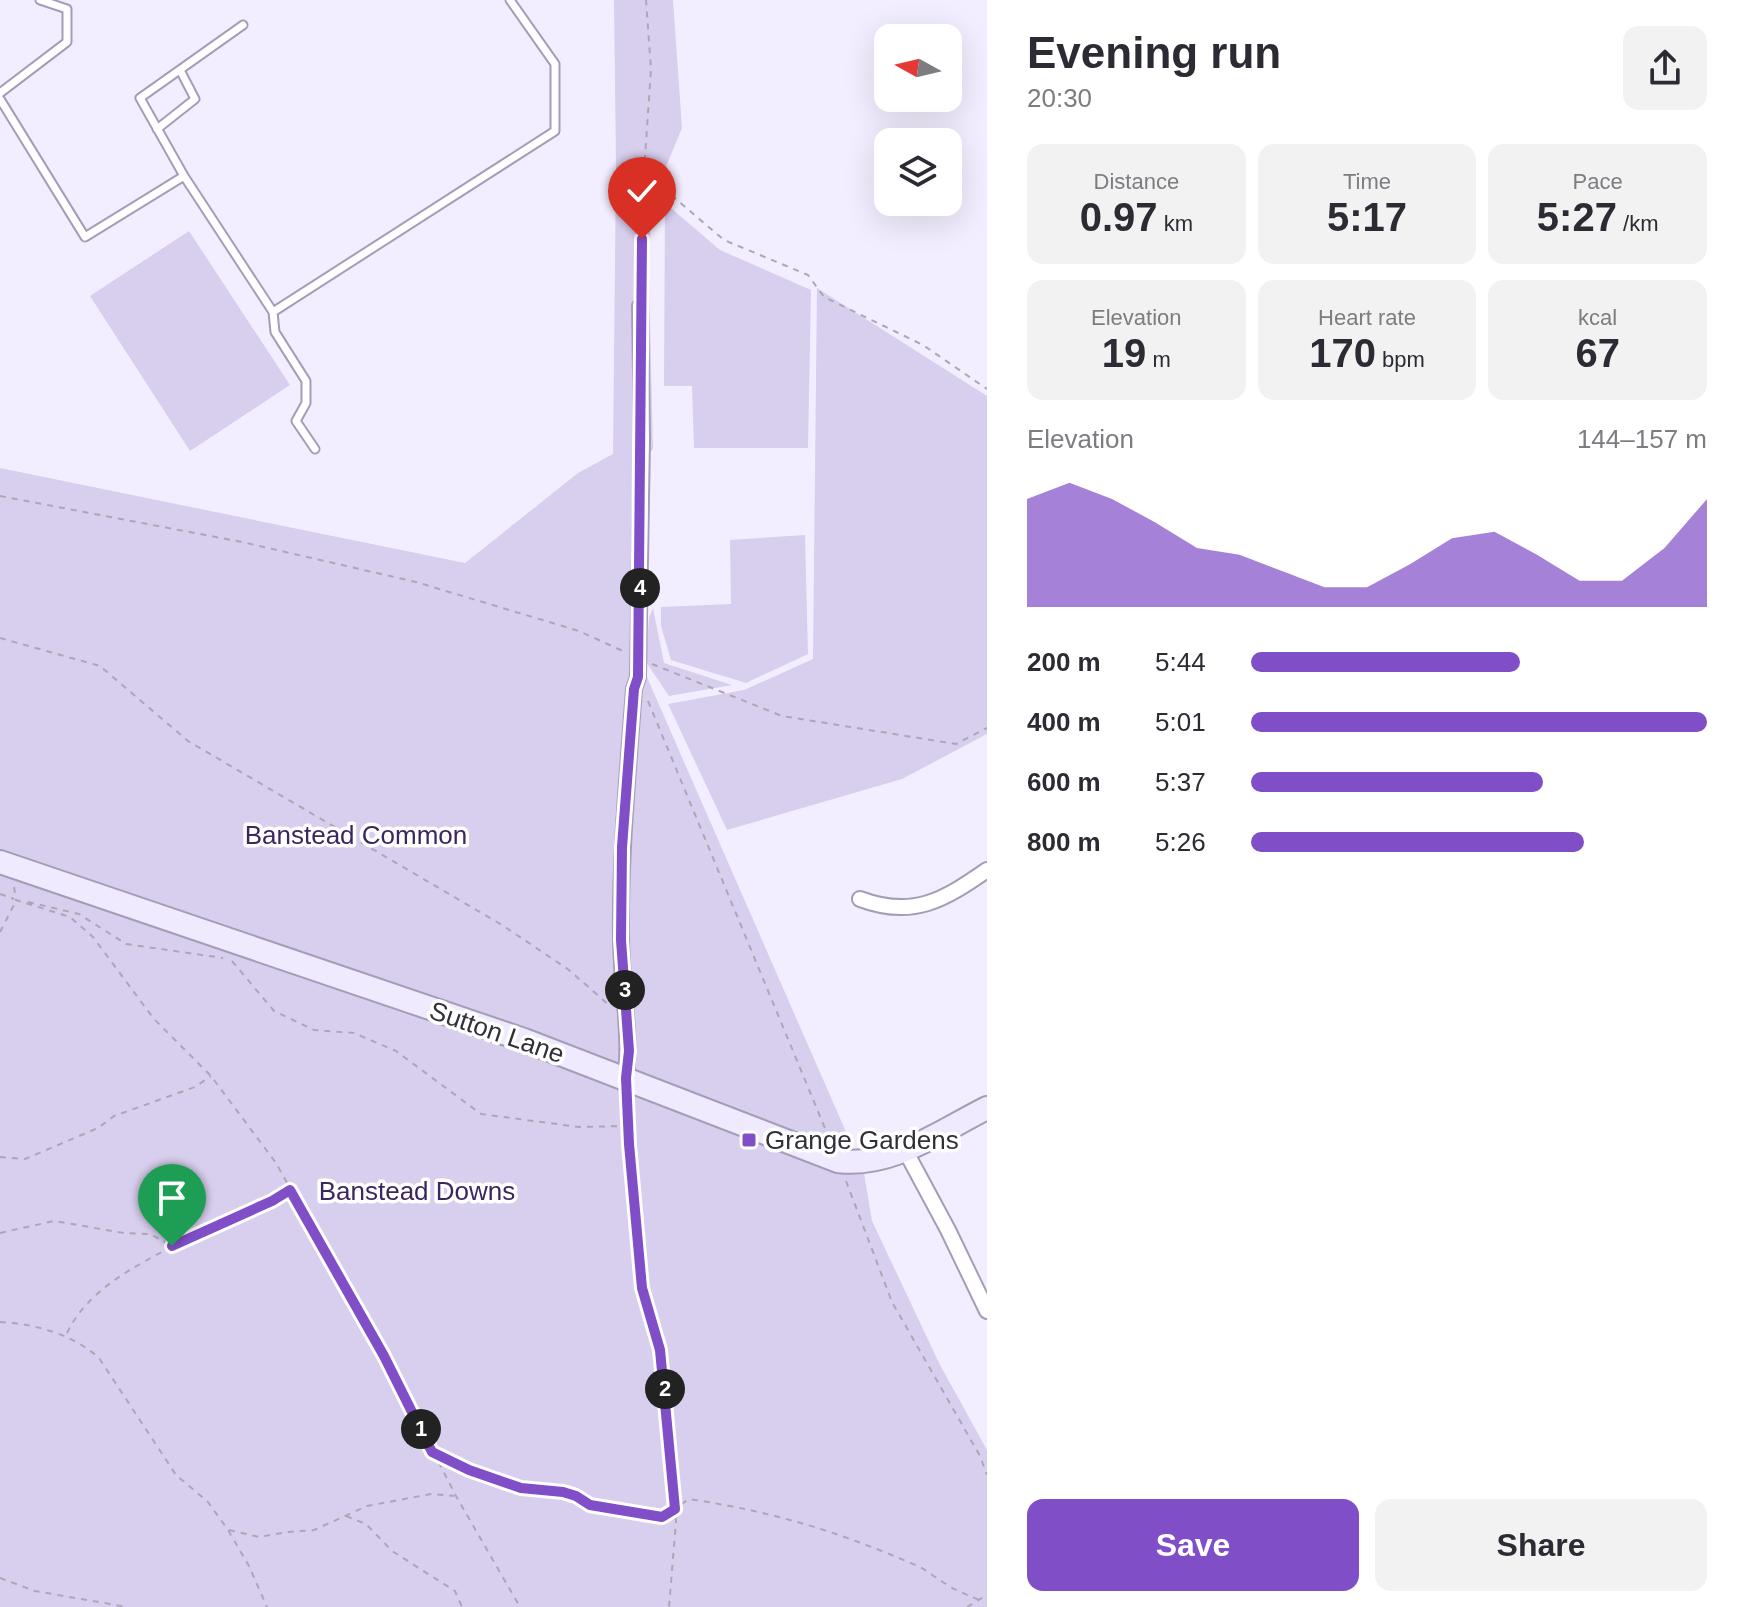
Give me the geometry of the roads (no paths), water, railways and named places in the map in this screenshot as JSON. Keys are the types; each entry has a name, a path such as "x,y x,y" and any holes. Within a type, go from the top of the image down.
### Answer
{"main road":[{"name":"Sutton Lane","path":"6,864 411,1001 626,1078 838,1161 878,1160 905,1150 987,1108"}],"street":[{"path":"626,1078 627,1022 621,940 622,847 639,659 640,306"},
{"path":"860,899 887,908 905,908 955,892 987,870"},
{"path":"905,1150 987,1311"}],"lane":[{"path":"40,0 67,4 67,42 0,96 85,237 184,176"},
{"path":"273,312 555,131 555,64 510,0"},
{"path":"243,25 140,98 184,176 273,312 275,332 306,381 306,403 296,421 315,449"},
{"path":"157,129 195,99 180,70"}],"place":[{"name":"Grange Gardens","path":"749,1140"}],"park label":[{"name":"Banstead Common","path":"356,835"},
{"name":"Banstead Downs","path":"417,1191"}]}
